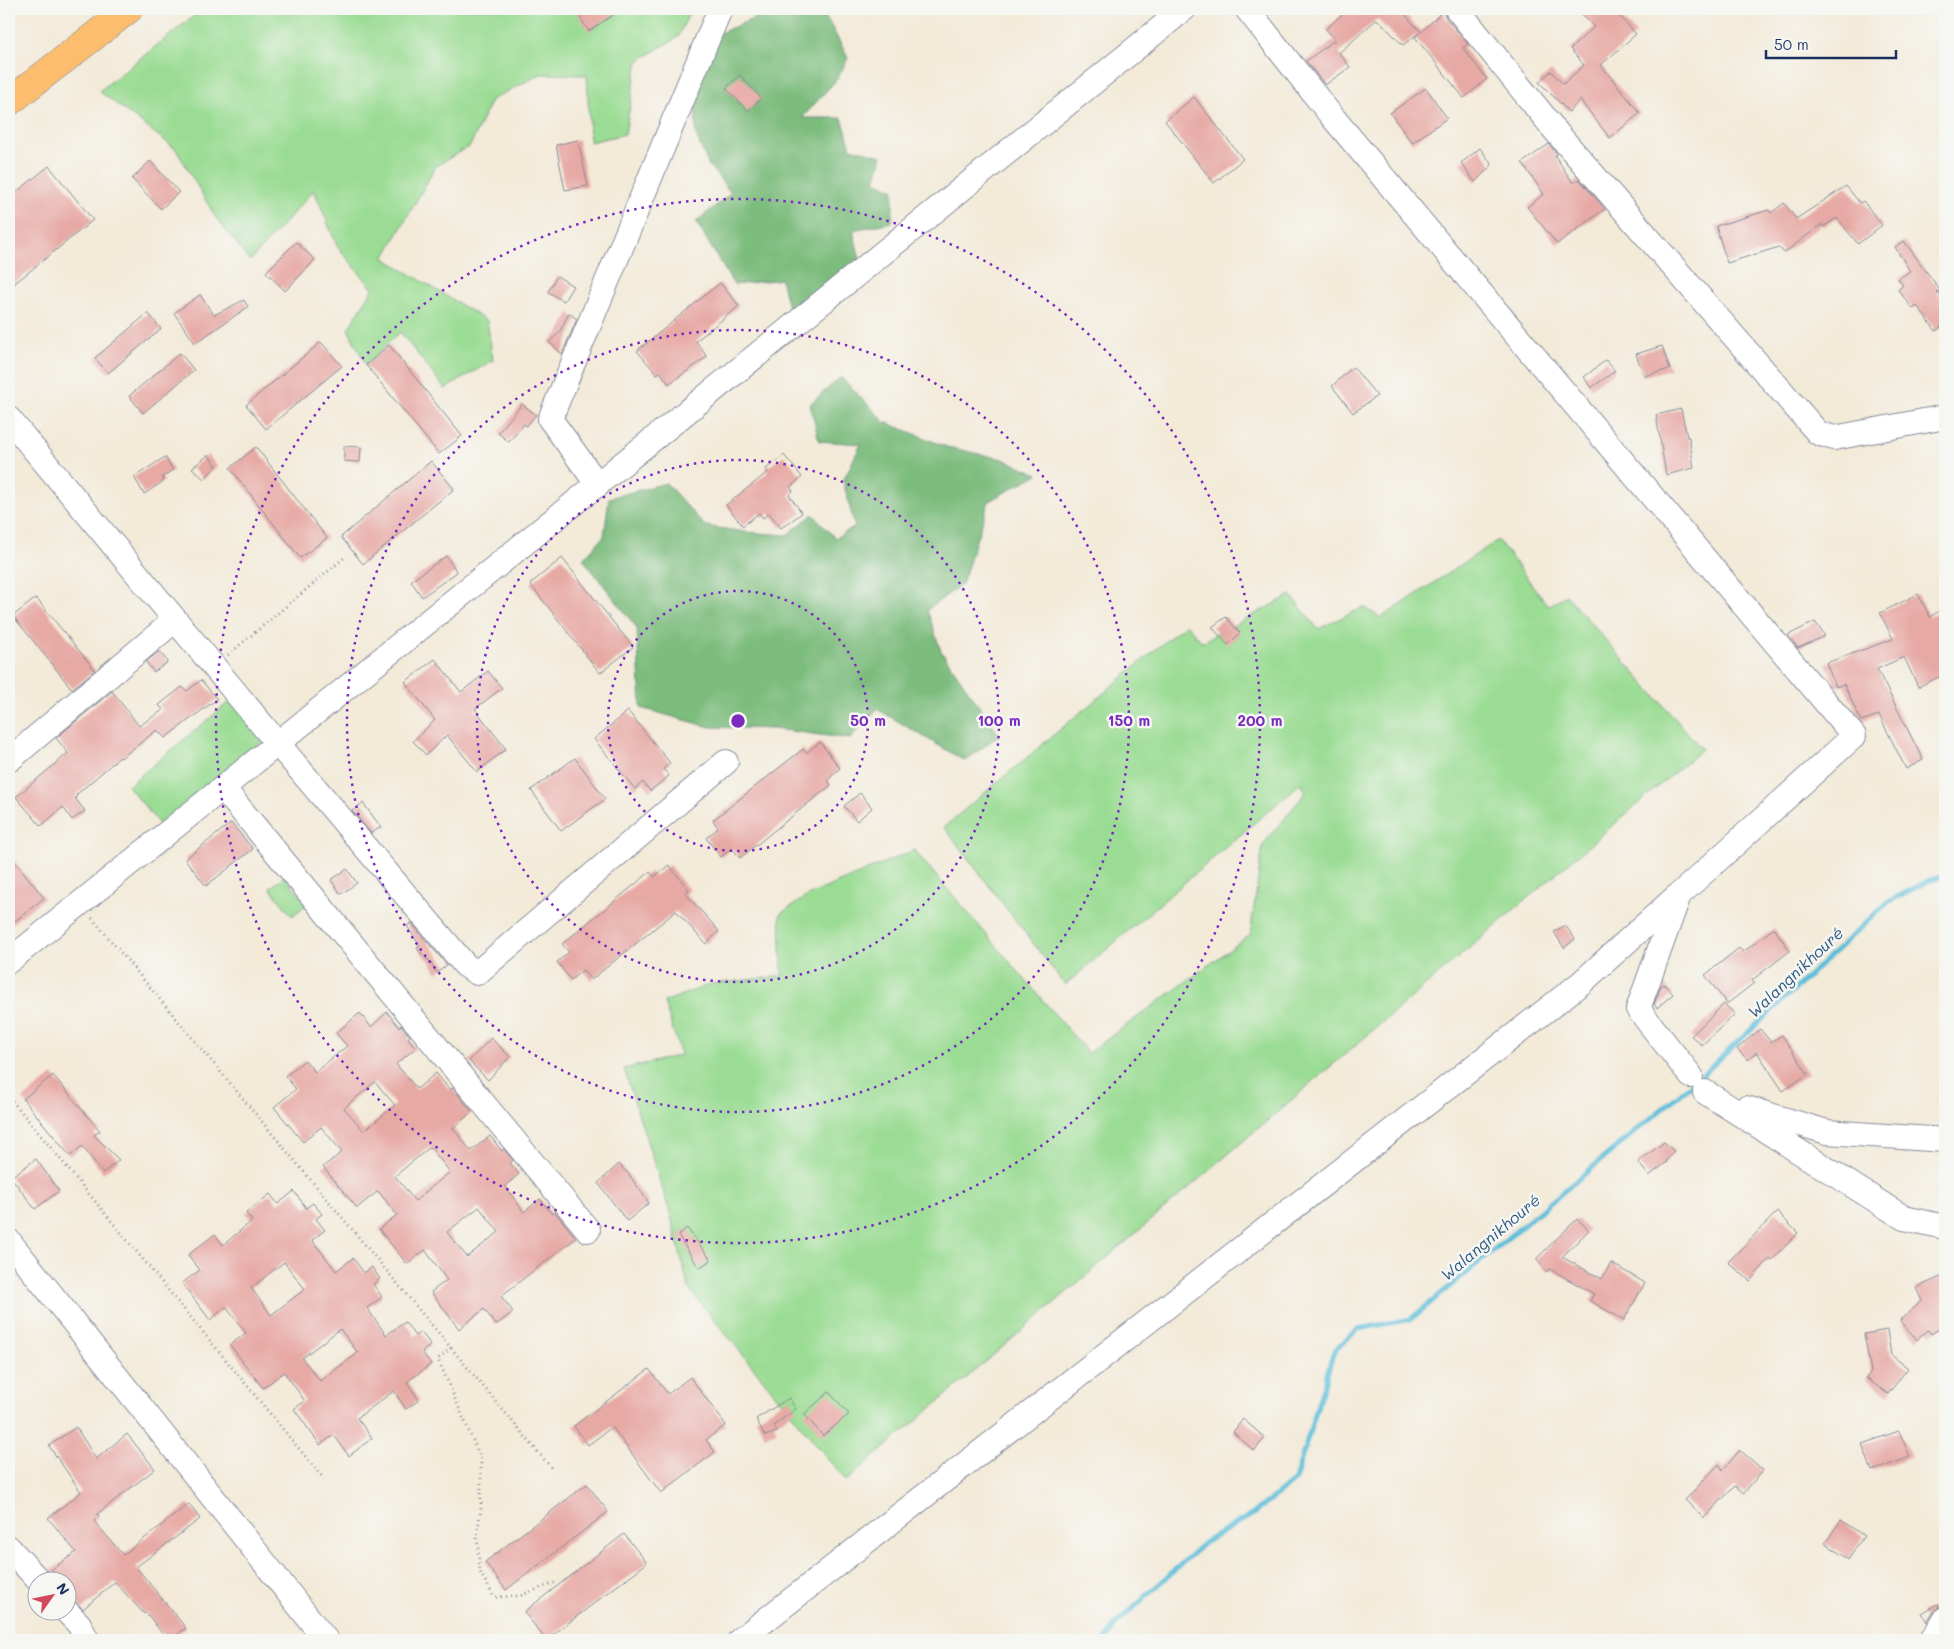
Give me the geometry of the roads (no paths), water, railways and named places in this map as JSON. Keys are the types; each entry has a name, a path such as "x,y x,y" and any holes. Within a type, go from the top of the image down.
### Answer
{"main road":[{"path":"9,102 129,9"}],"street":[{"path":"598,485 550,419 720,9"},
{"path":"9,961 1184,9"},
{"path":"740,1640 1581,983 1854,736 1330,114 1247,9"},
{"path":"1457,9 1558,134 1818,433 1834,438 1945,417"},
{"path":"9,419 278,744 465,965 477,974 726,762"},
{"path":"9,760 175,620"},
{"path":"223,788 588,1230"},
{"path":"1679,895 1638,1009 1691,1076"},
{"path":"1945,1140 1827,1132 1748,1109 1705,1092 1904,1218 1945,1227"},
{"path":"9,1241 326,1640"},
{"path":"9,1548 31,1572"},
{"path":"1932,1640 1945,1618"},
{"path":"77,1622 87,1640"}],"waterway":[{"name":"Walangnikhouré","path":"1699,1078 1888,902 1930,880 1945,876"},
{"name":"Walangnikhouré","path":"1105,1640 1117,1623 1204,1543 1253,1514 1295,1480 1334,1351 1358,1329 1411,1319 1692,1084"}]}
